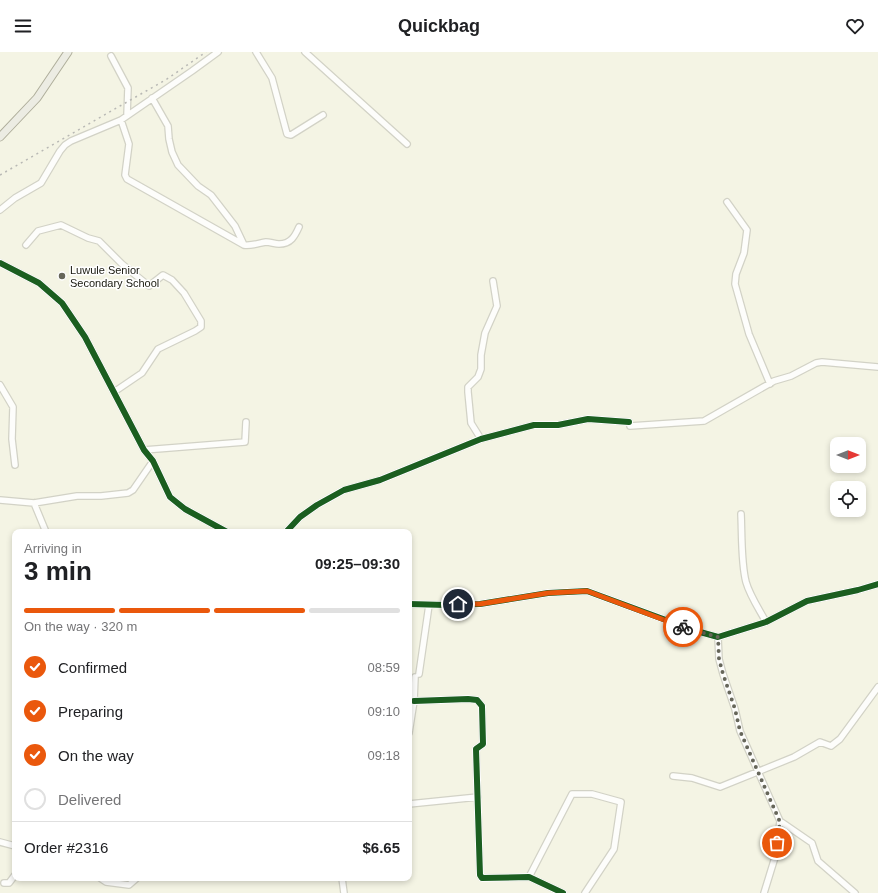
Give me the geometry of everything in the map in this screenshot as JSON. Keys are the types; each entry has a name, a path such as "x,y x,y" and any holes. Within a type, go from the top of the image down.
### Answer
{"main road":[{"path":"0,137 37,98 68,52"}],"street":[{"path":"0,210 15,198 41,183 65,145 121,120 218,52"},
{"path":"256,52 272,78 287,134 291,134 323,115"},
{"path":"305,52 407,144"},
{"path":"111,56 128,88 127,115"},
{"path":"152,98 168,126 172,152 178,165 198,186 211,195 235,226 244,245"},
{"path":"121,120 129,144 125,175 127,179 244,245 252,246 266,242 279,244 288,242 294,238 299,227"},
{"path":"727,202 747,230 744,253 736,274 735,284 749,334 770,384"},
{"path":"26,245 38,231 61,225 88,238 99,241 122,264 149,286 163,276 172,280 184,293 201,321 201,327 195,331 158,349 142,373 114,392"},
{"path":"0,263 40,283 62,303 85,338 144,450 153,461 170,497 185,509 222,529"},
{"path":"481,439 471,423 468,387 478,377 481,369 484,333 497,306 493,281"},
{"path":"289,529 300,517 344,490 380,480 481,439 534,426 558,425 588,419 630,424 704,421 770,384 791,376 816,363 822,362 878,367"},
{"path":"0,385 13,406 12,439 15,465"},
{"path":"144,450 245,442 246,422"},
{"path":"0,500 34,503 77,496 101,496 128,493 133,490 153,461"},
{"path":"34,503 45,529"},
{"path":"741,514 746,582 766,622"},
{"path":"412,604 480,604 548,593 587,591 693,630 718,637 766,622 807,601 878,584"},
{"path":"412,714 417,676 430,605"},
{"path":"718,637 719,659 735,709 740,731 780,822 776,854 764,893"},
{"path":"673,776 692,778 720,787 794,758 820,742 831,746 840,739 878,687"},
{"path":"414,701 468,698 477,700 482,706 483,744 476,749 480,875 482,878 529,877 563,893"},
{"path":"529,877 572,794 592,794 621,802 614,849 584,893"},
{"path":"412,804 478,797"},
{"path":"780,822 812,843 818,860 855,893"},
{"path":"0,842 12,845"},
{"path":"4,883 9,883 12,879"},
{"path":"111,881 129,885 134,881"},
{"path":"342,881 344,893"}],"railway":[{"path":"0,175 167,79 206,52"}],"cycle path":[{"path":"0,263 39,283 62,303 85,337 144,450 153,461 170,497 185,509 222,529"},
{"path":"289,529 300,517 317,505 344,490 380,480 481,439 534,425 558,425 588,419 629,422"},
{"path":"412,604 480,604 548,593 587,591 693,630 718,637 766,622 807,601 878,584"},
{"path":"414,701 468,699 477,700 482,706 483,744 476,749 480,875 482,878 529,877 563,893"}],"way so far":[{"path":"683,627 718,637 719,659 735,709 740,731 780,822 777,843"}],"place":[{"name":"Luwule Senior Secondary School","path":"62,276"}],"route":[{"path":"458,604 480,604 548,593 587,591 683,627"}]}
